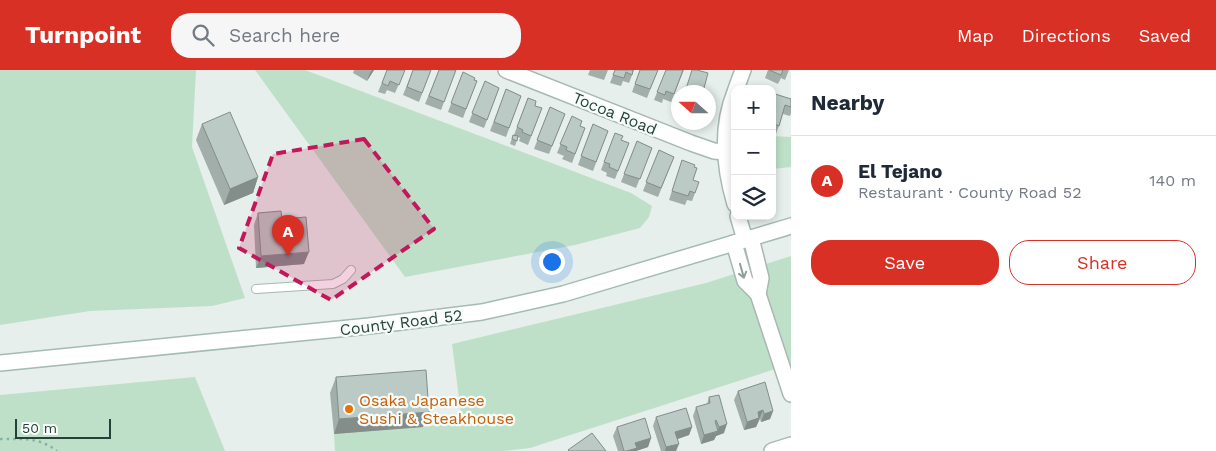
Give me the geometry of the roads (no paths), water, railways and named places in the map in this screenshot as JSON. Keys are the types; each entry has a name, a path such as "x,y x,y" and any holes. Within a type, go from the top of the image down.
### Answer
{"main road":[{"name":"Tocoa Road","path":"506,70 691,143 714,151 725,152"},
{"path":"737,85 743,70"},
{"path":"731,106 726,125 725,152 731,188"},
{"path":"739,220 743,240 745,281 758,294 791,394"},
{"name":"County Road 52","path":"0,364 386,324 482,312 563,294 791,226"},
{"path":"772,451 791,445"}],"lane":[{"path":"256,289 333,284 343,279 351,270"}],"place":[{"name":"El Tejano","path":"288,256"},
{"name":"Osaka Japanese Sushi & Steakhouse","path":"349,409"}]}
